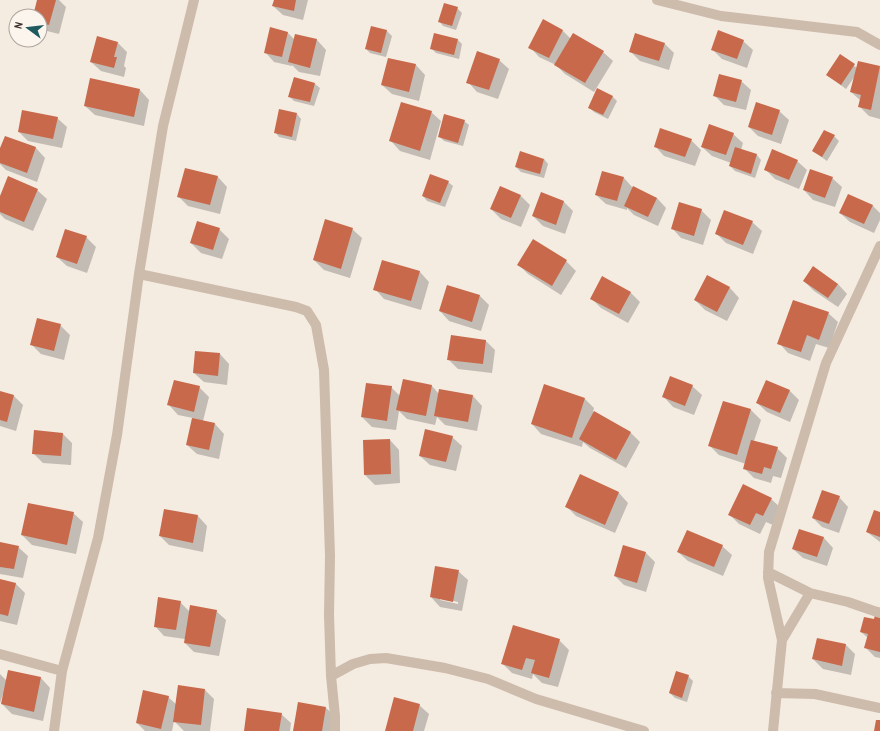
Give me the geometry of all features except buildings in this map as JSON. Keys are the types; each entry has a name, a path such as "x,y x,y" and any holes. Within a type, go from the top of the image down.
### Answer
{"street":[{"path":"54,731 62,671 98,538 117,435 139,274 163,126 194,0"},
{"path":"657,0 721,16 857,32 880,45"},
{"path":"773,731 782,640 778,616 768,578 769,552 826,363 880,246"},
{"path":"139,274 296,307 307,311 316,325 324,370 330,556 329,615 331,676 335,716 334,731"},
{"path":"768,572 810,593 880,613"},
{"path":"782,640 810,593"},
{"path":"0,654 62,671"},
{"path":"331,676 353,664 370,659 386,658 445,668 488,679 536,699 644,731"},
{"path":"776,693 815,694 880,708"}]}
